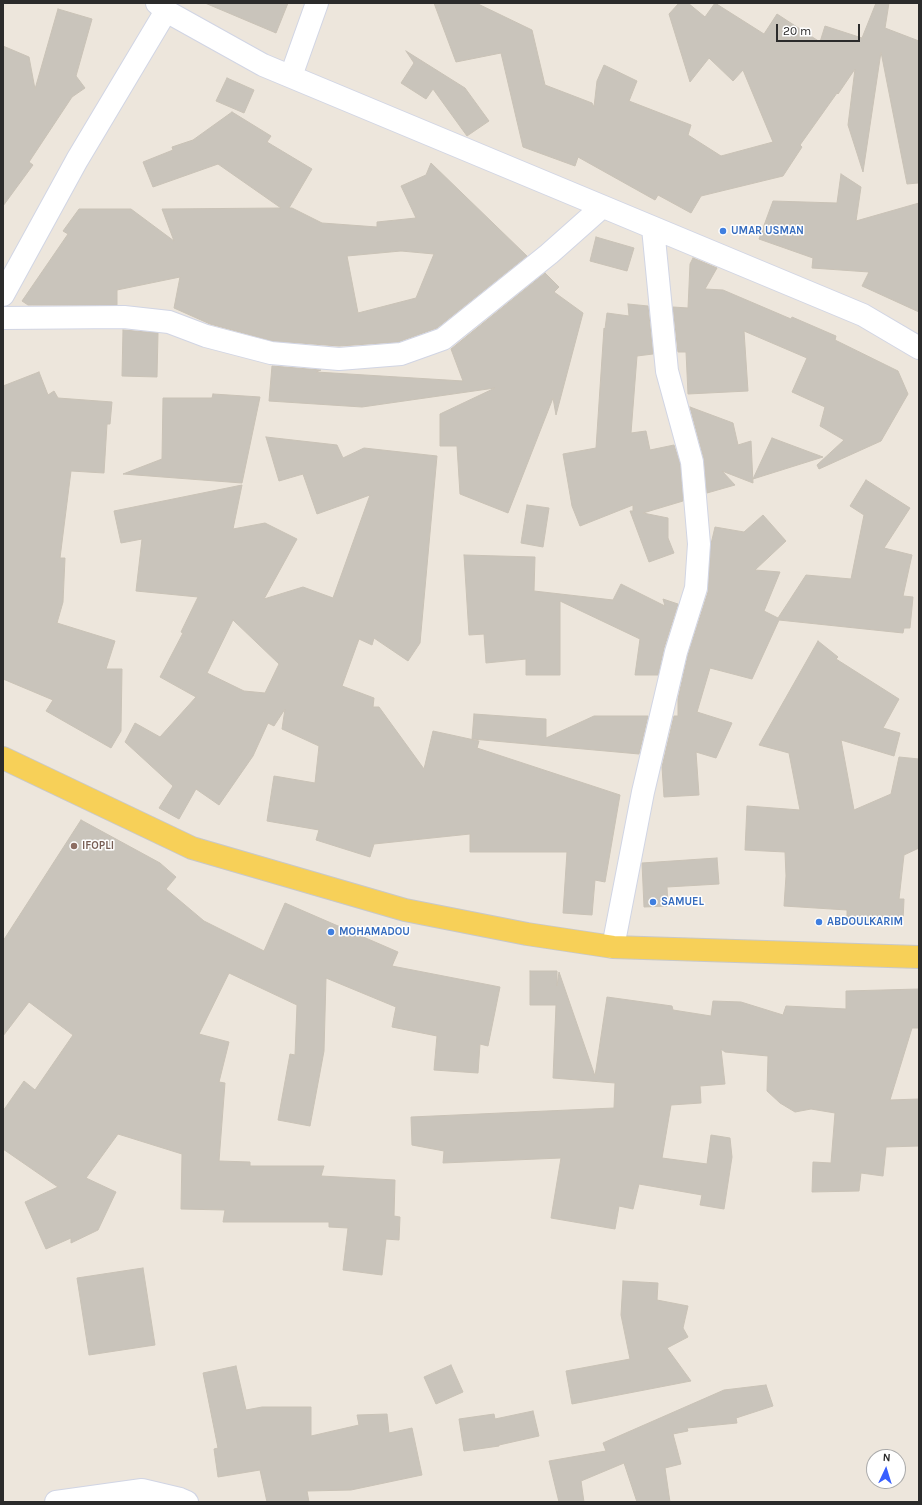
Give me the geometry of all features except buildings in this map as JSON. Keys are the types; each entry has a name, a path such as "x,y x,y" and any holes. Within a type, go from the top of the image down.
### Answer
{"main road":[{"path":"3,758 192,848 405,910 527,934 613,947 919,957"}],"street":[{"path":"291,76 317,3"},
{"path":"3,295 161,7 263,65 863,315 919,348"},
{"path":"3,318 124,317 169,322 206,336 271,353 339,359 401,354 443,339 549,254 602,207"},
{"path":"613,947 652,753 676,652 696,588 698,551 692,462 667,371 653,228"},
{"path":"56,1502 142,1490 187,1502"}],"place":[{"name":"UMAR USMAN","path":"723,231"},
{"name":"IFOPLI","path":"74,846"},
{"name":"SAMUEL","path":"653,902"},
{"name":"ABDOULKARIM","path":"819,922"},
{"name":"MOHAMADOU","path":"331,932"}]}
